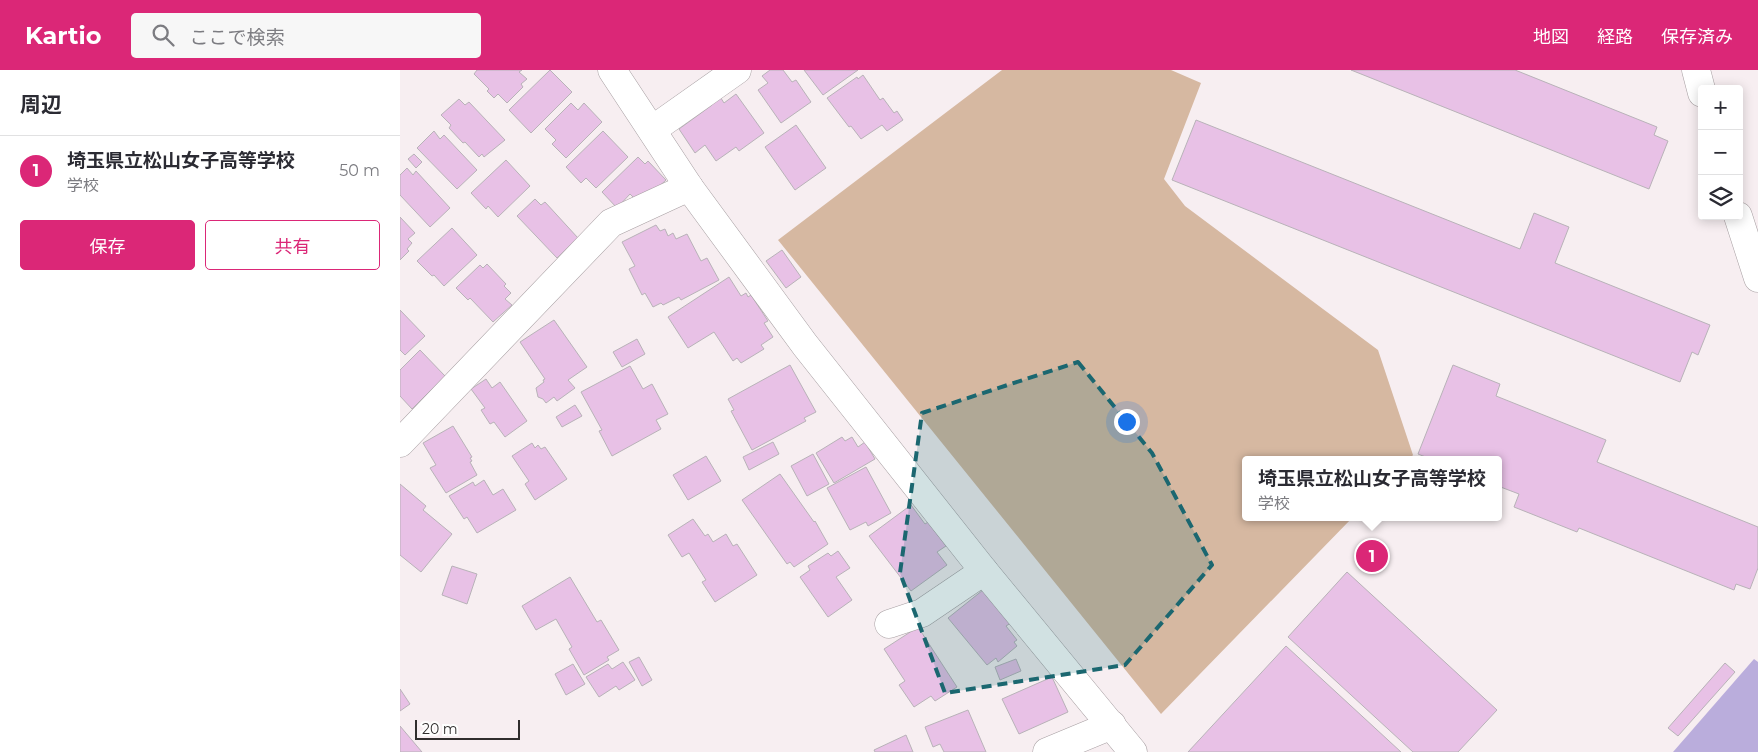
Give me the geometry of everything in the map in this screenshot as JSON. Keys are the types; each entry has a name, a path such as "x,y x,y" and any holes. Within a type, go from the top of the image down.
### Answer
{"street":[{"path":"612,70 689,187 805,345 984,571 1133,752"},
{"path":"652,130 737,70"},
{"path":"1696,70 1700,85"},
{"path":"400,444 611,223 689,187"},
{"path":"1739,220 1758,278"},
{"path":"889,624 922,613 984,571"},
{"path":"1046,752 1112,725"}],"highlighted area":[{"path":"1078,362 1152,453 1212,565 1125,665 945,693 900,573 922,413"}],"shaded area":[{"path":"1002,70 1171,70 1201,83 1164,179 1185,206 1378,350 1413,455 1242,456 1242,521 1349,521 1161,714 778,240"},
{"path":"1754,659 1758,662 1758,752 1673,752"}],"building":[{"path":"477,70 522,70 519,72 527,79 521,84 523,87 507,103 498,94 494,98 487,91 489,89 474,74"},
{"path":"550,70 572,92 531,133 509,110"},
{"path":"770,70 783,70 792,82 796,80 811,102 781,123 758,90 768,83 762,76"},
{"path":"804,70 858,70 823,95"},
{"path":"1351,70 1515,70 1657,127 1654,135 1668,141 1649,189"},
{"path":"863,75 880,100 883,98 894,113 897,111 903,120 887,131 882,125 861,139 851,126 849,127 827,98 857,77 858,79"},
{"path":"736,94 764,133 739,151 736,147 716,161 705,145 695,153 679,129 712,105 710,102 719,95 724,103"},
{"path":"459,99 465,105 469,102 505,140 484,157 482,154 479,157 465,142 463,143 449,128 451,125 441,115"},
{"path":"571,103 578,110 584,103 602,122 566,158 552,144 556,140 545,129"},
{"path":"1196,120 1520,249 1534,213 1569,227 1555,263 1710,325 1698,355 1692,352 1680,382 1172,180"},
{"path":"796,125 826,168 795,190 765,147"},
{"path":"434,131 440,139 444,135 477,170 457,189 417,148"},
{"path":"603,131 628,157 596,188 586,178 581,183 566,167"},
{"path":"414,154 422,162 416,168 408,159"},
{"path":"638,157 645,164 648,161 666,180 640,204 630,194 617,208 602,192"},
{"path":"506,160 530,186 498,217 488,206 486,209 471,193"},
{"path":"407,168 413,175 416,171 450,208 430,227 400,195 400,175"},
{"path":"535,199 541,205 545,202 578,238 557,258 517,216"},
{"path":"400,217 415,233 408,239 412,243 407,249 409,251 400,260"},
{"path":"656,225 660,231 665,229 668,236 673,233 676,239 687,234 701,261 707,258 719,280 681,300 679,297 663,305 661,303 653,307 645,293 642,295 629,269 635,266 622,242"},
{"path":"452,228 477,255 444,286 417,261"},
{"path":"782,250 801,277 786,288 766,261"},
{"path":"487,264 506,284 504,286 511,293 505,299 512,305 493,322 470,298 468,300 456,288 480,265 483,268"},
{"path":"729,277 741,296 746,293 748,297 751,295 768,321 764,323 773,337 761,345 764,349 741,363 737,358 733,361 714,332 688,348 668,317"},
{"path":"400,310 425,336 405,355 400,350"},
{"path":"554,320 587,367 568,380 575,388 557,401 554,397 546,403 538,397 536,388 545,379 520,342"},
{"path":"637,339 645,354 622,367 613,352"},
{"path":"420,350 445,376 412,409 400,396 400,370"},
{"path":"790,365 816,412 804,418 806,421 752,450 731,411 734,410 728,399"},
{"path":"1453,365 1500,384 1496,396 1606,440 1597,462 1758,527 1758,568 1750,589 1736,584 1734,590 1579,528 1577,532 1514,507 1519,494 1502,488 1502,456 1423,456 1418,454"},
{"path":"630,366 643,389 652,384 668,414 656,420 661,429 612,456 599,431 602,430 581,392"},
{"path":"486,379 492,388 500,382 527,421 505,437 494,422 490,424 481,410 485,408 471,389"},
{"path":"575,405 582,416 562,427 556,417"},
{"path":"453,426 472,457 470,462 477,475 446,493 430,468 436,465 423,443"},
{"path":"842,437 845,441 852,437 858,447 865,442 875,459 834,483 816,453"},
{"path":"773,442 779,454 749,470 743,457"},
{"path":"532,443 535,448 538,445 541,449 545,447 567,479 535,500 525,484 529,481 512,456"},
{"path":"813,454 829,484 807,496 791,466"},
{"path":"706,456 721,481 688,500 673,475"},
{"path":"866,467 891,513 868,526 866,522 850,530 827,488"},
{"path":"780,474 815,521 828,544 794,567 790,562 787,564 742,500"},
{"path":"484,480 493,495 503,489 516,510 477,533 467,517 464,519 449,496 473,482 475,486"},
{"path":"400,484 426,506 423,510 452,534 421,572 400,555"},
{"path":"911,505 925,524 928,522 946,546 937,552 947,565 911,591 869,536"},
{"path":"693,519 705,536 708,534 713,542 726,534 733,546 737,544 757,575 715,602 702,582 706,580 689,553 682,557 668,535"},
{"path":"838,551 850,568 836,577 852,600 828,617 800,577 810,570 808,566 828,553 831,556"},
{"path":"452,566 477,574 467,604 442,595"},
{"path":"1347,572 1497,710 1458,752 1413,752 1288,637"},
{"path":"570,577 597,622 601,620 619,650 607,657 609,660 584,675 569,649 572,647 556,619 536,630 522,606"},
{"path":"983,590 1011,623 1006,626 1017,640 1014,642 1017,646 998,662 996,658 987,665 948,618"},
{"path":"918,627 957,687 935,701 931,696 914,707 899,685 905,681 884,649"},
{"path":"1286,646 1401,752 1188,752"},
{"path":"639,657 652,680 642,686 629,662"},
{"path":"1016,659 1021,671 1000,680 995,667"},
{"path":"623,662 635,680 619,690 616,686 599,697 586,677 608,664 612,669"},
{"path":"1725,663 1735,672 1678,736 1668,728"},
{"path":"573,664 585,684 566,695 555,674"},
{"path":"1052,677 1068,712 1019,734 1002,699"},
{"path":"400,689 410,704 400,711"},
{"path":"968,710 986,752 944,752 940,744 933,747 925,727"},
{"path":"400,726 422,752 400,752"},
{"path":"906,735 913,752 875,752 874,750"}],"place":[{"name":"埼玉県立松山女子高等学校","path":"1372,556"}]}
